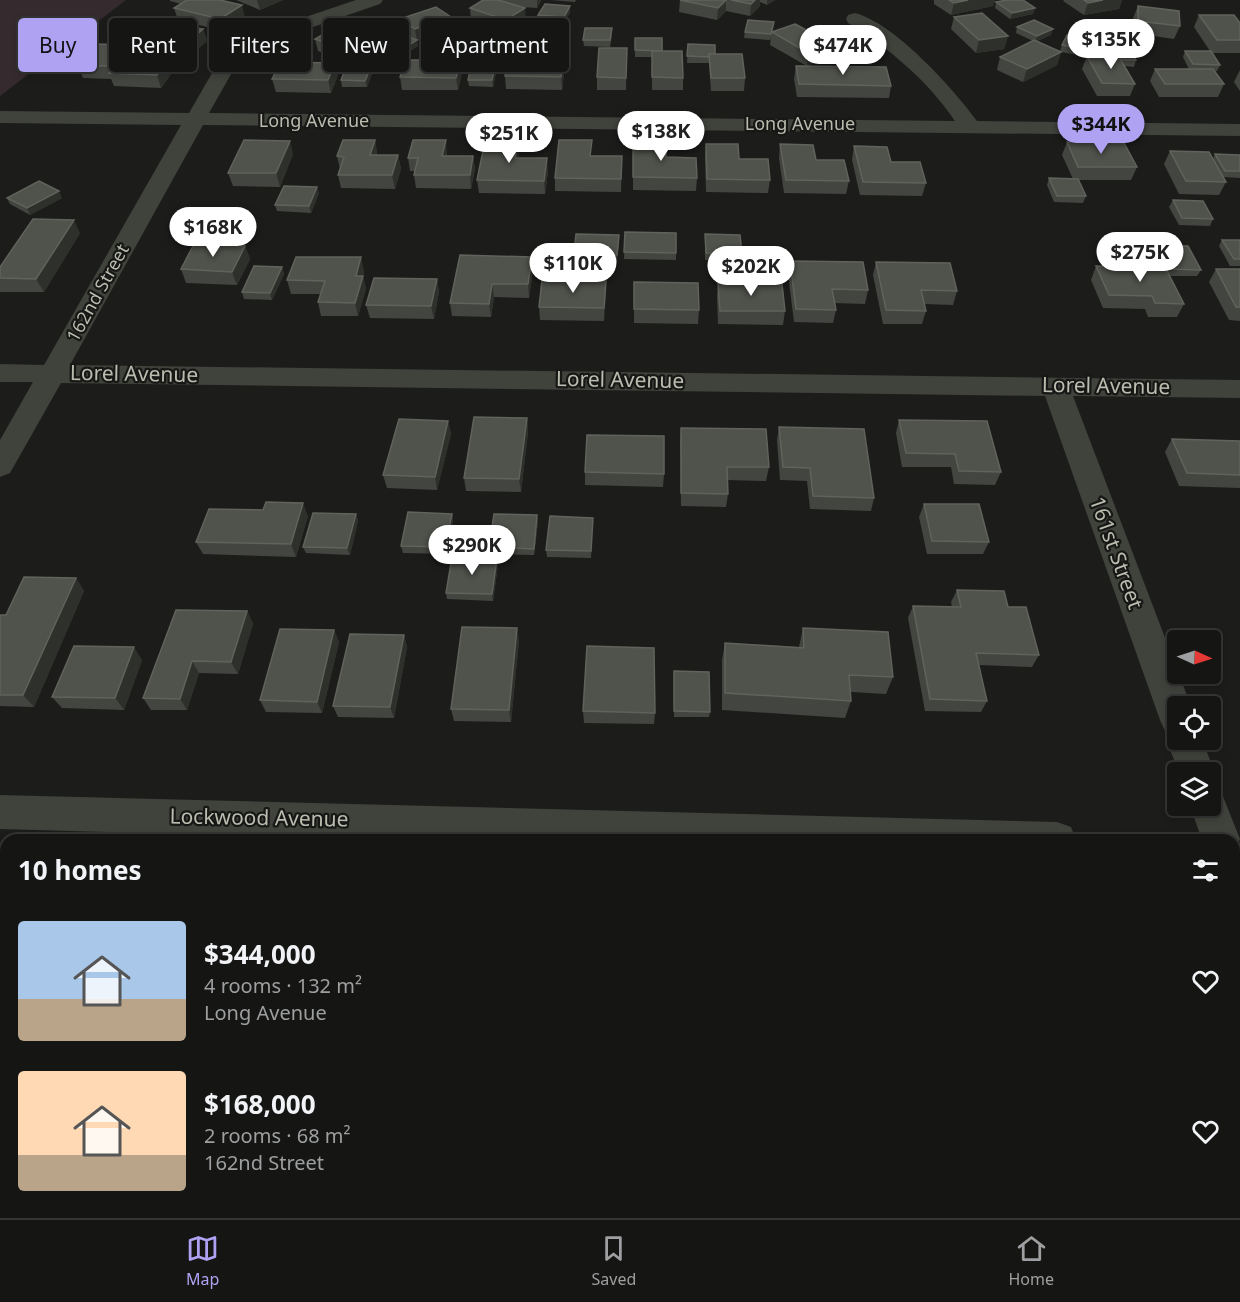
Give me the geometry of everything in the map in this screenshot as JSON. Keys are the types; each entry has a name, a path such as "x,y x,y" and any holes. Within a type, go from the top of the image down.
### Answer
{"street":[{"name":"162nd Street","path":"0,466 226,65 277,33 374,0"},
{"path":"855,19 890,40 956,105 969,126"},
{"name":"Long Avenue","path":"0,117 1240,130"},
{"name":"Lorel Avenue","path":"0,373 1240,389"},
{"name":"161st Street","path":"1055,385 1169,696"},
{"name":"Lockwood Avenue","path":"0,812 830,834"},
{"path":"1213,816 1219,834"}],"shaded area":[{"path":"0,0 126,0 97,22 97,18 18,18 18,72 32,72 0,96"}],"building":[{"path":"187,0 220,0 242,5 222,18 174,8"},
{"path":"483,0 498,0 525,8 509,18 500,18 470,8"},
{"path":"680,0 726,0 718,8"},
{"path":"731,0 755,0 751,4"},
{"path":"949,0 968,0 954,3"},
{"path":"1023,0 1035,8 1012,13 996,2"},
{"path":"1084,0 1103,0 1088,3"},
{"path":"545,4 570,6 564,17 538,15"},
{"path":"1138,6 1179,11 1180,26 1138,21"},
{"path":"436,7 451,17 421,18 421,27 415,29 409,25 409,18 403,18"},
{"path":"982,13 1008,36 979,40 954,17"},
{"path":"1199,15 1234,15 1240,23 1240,40 1217,40"},
{"path":"748,20 774,22 771,34 745,32"},
{"path":"1034,20 1053,29 1037,36 1017,27"},
{"path":"795,24 832,44 808,53 772,32"},
{"path":"585,28 612,28 610,40 583,40"},
{"path":"323,34 323,42 315,39"},
{"path":"1067,35 1090,40 1085,50 1062,45"},
{"path":"409,37 417,40 409,45"},
{"path":"635,38 662,38 662,51 635,50"},
{"path":"1034,40 1061,52 1027,69 1000,57"},
{"path":"97,44 109,44 107,66 97,66"},
{"path":"688,44 715,45 715,54 709,54 709,57 687,56"},
{"path":"599,48 627,48 626,78 597,77"},
{"path":"1100,48 1130,48 1136,60 1121,60 1119,57 1105,56"},
{"path":"652,51 682,51 683,78 652,77"},
{"path":"1185,51 1211,51 1220,65 1193,64"},
{"path":"709,54 742,54 745,78 711,78"},
{"path":"1087,56 1119,57 1135,84 1102,83"},
{"path":"409,60 421,60 421,72 458,72 456,78 400,77 402,72 409,72"},
{"path":"311,63 323,63 323,72 331,72 328,80 272,79 276,72 311,72"},
{"path":"796,66 886,67 891,86 799,84"},
{"path":"1155,69 1213,69 1224,84 1165,84"},
{"path":"110,72 159,72 157,75"},
{"path":"344,72 369,72 365,81 341,80"},
{"path":"470,72 494,72 492,80 468,80"},
{"path":"506,72 562,72 561,77 505,76"},
{"path":"244,140 290,141 276,173 228,173"},
{"path":"343,140 375,140 370,155 398,155 392,175 338,175 344,157 337,156"},
{"path":"413,140 446,140 442,156 473,156 470,175 414,175 418,158 408,158"},
{"path":"559,140 592,140 590,156 622,156 621,179 555,178"},
{"path":"485,141 518,142 515,158 547,158 544,181 477,180"},
{"path":"633,142 666,142 666,157 696,158 697,178 633,177"},
{"path":"1067,142 1124,143 1137,167 1078,167"},
{"path":"706,144 738,144 739,159 768,159 770,180 707,179"},
{"path":"780,144 813,145 816,160 844,160 849,181 786,180"},
{"path":"854,146 887,147 891,162 920,162 926,183 863,182"},
{"path":"1170,151 1209,152 1226,182 1186,181"},
{"path":"1215,154 1240,155 1240,171 1225,171"},
{"path":"1049,178 1078,179 1086,196 1057,196"},
{"path":"39,181 59,191 27,208 7,198"},
{"path":"284,186 317,187 309,206 275,205"},
{"path":"1173,200 1203,201 1213,219 1182,218"},
{"path":"33,219 74,220 36,279 0,278 0,267"},
{"path":"625,232 676,233 676,253 624,252"},
{"path":"576,234 619,235 617,255 574,254"},
{"path":"705,234 740,235 742,254 706,253"},
{"path":"1222,240 1240,240 1240,259 1234,259"},
{"path":"194,244 245,246 232,272 181,269"},
{"path":"1151,245 1188,246 1201,270 1162,267"},
{"path":"460,255 532,257 528,284 492,284 489,304 450,303"},
{"path":"296,257 361,257 356,276 363,276 355,303 318,302 325,281 287,280"},
{"path":"790,261 863,262 868,290 832,289 836,310 796,309"},
{"path":"876,262 950,263 957,291 921,290 926,311 886,310"},
{"path":"254,266 282,267 270,293 242,292"},
{"path":"1096,266 1165,267 1184,304 1155,303 1152,296 1109,295"},
{"path":"1216,269 1240,269 1240,307 1236,307"},
{"path":"374,278 437,279 431,306 366,305"},
{"path":"542,280 606,281 604,308 539,307"},
{"path":"634,282 698,283 699,310 634,309"},
{"path":"718,283 782,284 785,311 720,311"},
{"path":"474,417 527,418 519,479 464,478"},
{"path":"399,419 448,421 435,477 383,475"},
{"path":"899,420 987,421 1001,472 959,471 955,454 906,453"},
{"path":"779,427 864,429 874,498 813,496 810,468 783,467"},
{"path":"681,428 766,429 769,467 727,467 728,494 681,493"},
{"path":"587,435 664,436 664,474 585,472"},
{"path":"1172,439 1240,441 1240,475 1187,473"},
{"path":"266,502 303,503 291,544 196,542 209,509 263,510"},
{"path":"924,504 979,504 989,542 932,541"},
{"path":"408,512 452,514 445,547 401,546"},
{"path":"313,513 356,514 347,548 303,547"},
{"path":"494,514 537,515 534,549 489,547"},
{"path":"550,516 593,518 591,551 546,550"},
{"path":"452,557 497,558 492,594 446,593"},
{"path":"24,577 76,578 23,695 0,695 0,615 6,615"},
{"path":"957,590 1004,591 1008,607 1026,607 1039,655 976,653 987,701 930,699 913,606 961,607"},
{"path":"176,610 247,611 231,662 192,661 180,699 143,698"},
{"path":"462,627 517,628 509,710 451,709"},
{"path":"803,628 888,632 893,677 849,675 851,701 725,693 725,643 804,648"},
{"path":"280,629 334,630 317,702 260,700"},
{"path":"350,634 404,635 390,707 333,706"},
{"path":"74,646 134,647 115,698 52,697"},
{"path":"587,646 654,648 655,713 583,711"},
{"path":"674,671 709,672 710,712 674,711"}]}
